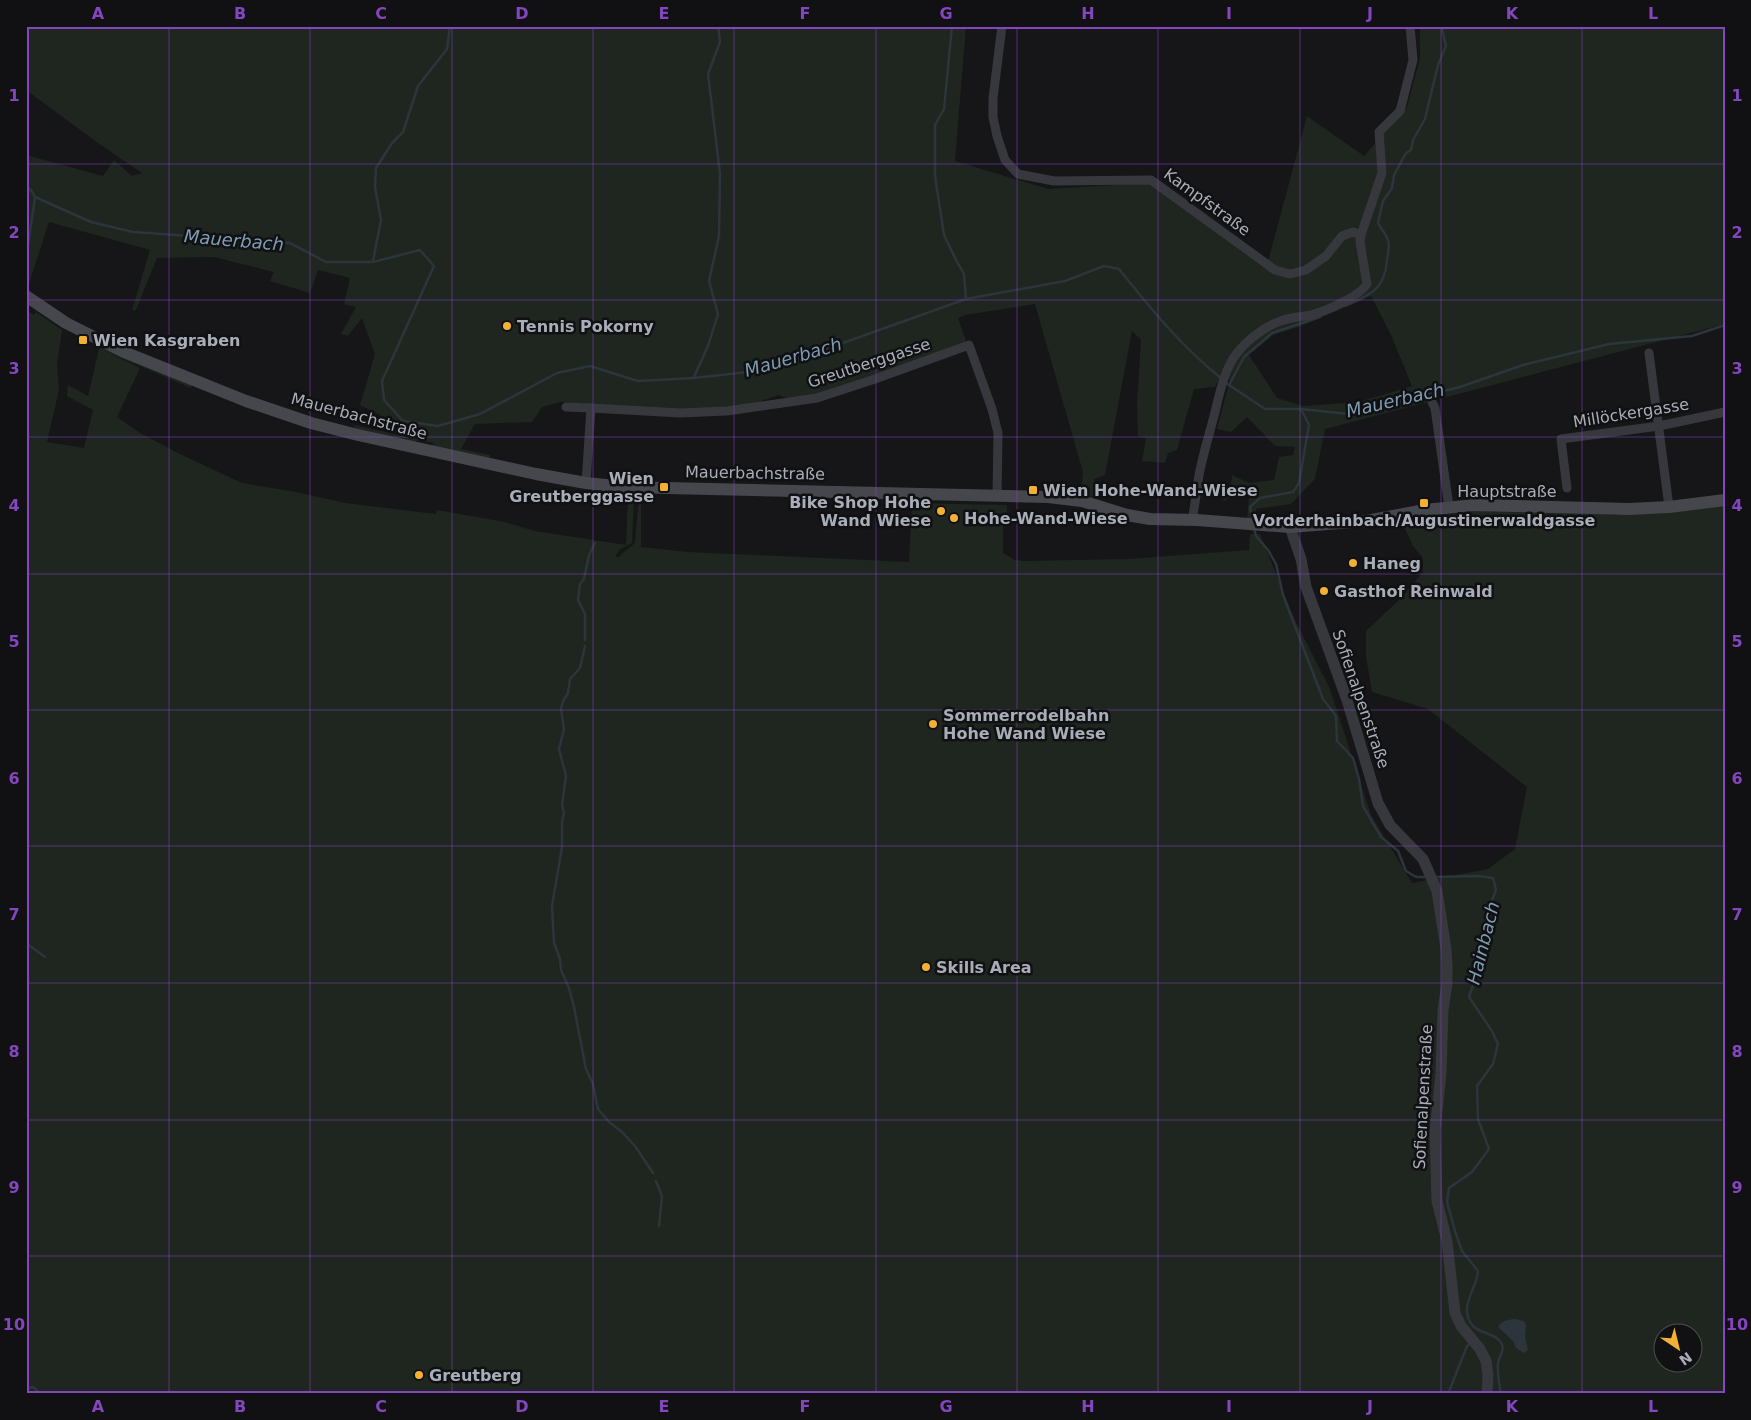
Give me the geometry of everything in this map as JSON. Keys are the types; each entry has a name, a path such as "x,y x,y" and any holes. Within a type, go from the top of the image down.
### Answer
{"main road":[{"name":"Mauerbachstraße","path":"26,296 66,323 124,352 210,387 292,417 417,449 586,483 624,487 1057,498 1082,501 1138,517 1290,527"},
{"name":"Hauptstraße","path":"1290,527 1366,521 1448,507 1509,505 1629,510 1725,500"}],"street":[{"name":"Kampfstraße","path":"1002,26 993,98 993,117 1005,160 1018,174 1054,180 1151,180 1274,270 1290,274 1306,270 1326,256 1342,236 1353,232 1360,235"},
{"path":"1192,520 1200,473 1220,393 1227,370 1234,357 1271,324 1312,314 1324,309 1354,296 1364,289 1367,284 1360,235 1382,173 1378,132 1400,111 1413,60 1410,26"},
{"name":"Greutberggasse","path":"566,407 680,413 727,411 817,398 969,345 992,409 998,433 997,496"},
{"path":"1649,353 1670,507"},
{"path":"1432,402 1436,408 1448,507"},
{"path":"586,483 592,408"},
{"name":"Millöckergasse","path":"1567,488 1561,439 1659,426 1725,412"},
{"name":"Sofienalpenstraße","path":"1290,527 1298,550 1306,587 1347,700 1378,804 1390,825 1418,853 1428,866 1441,908 1447,983 1443,1010 1441,1073 1435,1131 1437,1201 1448,1251 1453,1307 1458,1321 1486,1361 1488,1375 1487,1394"}],"shaded area":[{"path":"26,26 966,26 955,161 1048,189 1149,183 1266,269 1307,116 1364,156 1407,107 1420,58 1420,26 1725,26 1725,324 1325,429 1315,479 1291,504 1256,509 1258,521 1247,520 1249,497 1239,493 1224,501 1221,497 1231,485 1232,475 1249,483 1274,480 1279,457 1293,455 1295,447 1275,446 1247,417 1231,432 1217,429 1230,380 1222,374 1215,387 1194,389 1177,450 1168,453 1165,463 1142,461 1146,438 1138,436 1137,404 1141,340 1132,331 1105,475 1094,479 1104,499 1088,496 1081,491 1083,472 1035,304 965,315 958,318 966,341 959,345 818,395 790,399 778,395 729,407 701,409 642,408 561,402 542,407 532,422 475,424 461,449 490,455 490,458 433,446 434,443 417,440 415,443 355,428 354,425 415,439 384,417 360,405 375,354 362,318 348,336 341,334 356,307 344,304 350,278 318,270 310,293 270,281 274,272 214,257 157,258 136,310 132,310 150,250 49,222 28,287 26,286 26,155 103,176 114,160 132,176 142,173 26,90","holes":["1371,296 1391,335 1412,386 1359,402 1303,406 1277,398 1249,355 1273,335 1301,326"]},
{"path":"26,310 34,315 36,312 62,330 57,364 59,390 47,442 84,448 93,410 67,396 68,385 88,396 99,349 97,348 98,345 192,385 191,388 105,351 140,368 117,417 140,433 242,483 345,503 436,514 437,510 505,522 535,531 626,545 628,496 634,496 632,543 620,549 615,557 619,557 635,542 639,498 641,496 641,547 688,552 909,562 912,503 1007,505 1007,514 1003,528 1003,553 1015,560 1024,561 1128,559 1249,550 1250,534 1260,534 1294,618 1330,689 1371,815 1412,883 1488,869 1515,849 1527,787 1428,709 1372,692 1366,657 1366,631 1401,598 1423,572 1423,558 1413,546 1401,520 1488,510 1602,513 1613,515 1725,506 1725,1394 26,1394"},
{"path":"1507,1320 1524,1321 1526,1325 1525,1337 1528,1350 1524,1353 1516,1348 1513,1341 1498,1327"}],"waterway":[{"path":"373,261 381,220 375,187 376,168 392,143 403,132 418,86 447,49 450,26"},
{"path":"694,377 708,346 718,314 709,281 719,236 720,174 708,74 720,42 718,26"},
{"path":"952,26 944,109 935,125 935,176 944,235 964,274 966,299"},
{"path":"1345,306 1369,295 1375,290 1386,270 1389,245 1378,223 1383,201 1392,188 1394,175 1406,153 1411,150 1413,140 1425,119 1438,65 1446,46 1443,26"},
{"name":"Mauerbach","path":"26,187 31,190 35,197 91,222 133,232 290,243 326,262 373,262 420,250 434,266 382,381 384,400 403,421 438,426 480,414 557,373 590,366 638,381 694,378 757,371 815,353 966,299 1065,281 1104,266 1119,269 1180,341 1222,379"},
{"path":"26,258 35,198"},
{"path":"1229,385 1244,357 1272,333 1320,317"},
{"name":"Mauerbach","path":"1226,383 1265,409 1301,409 1349,414 1460,387 1523,365 1609,344 1692,336 1725,325"},
{"name":"Hainbach","path":"1253,521 1250,507 1260,498 1293,492 1299,483 1309,425 1301,409"},
{"name":"Hainbach","path":"1254,529 1256,536 1268,550 1276,564 1283,595 1323,699 1336,716 1337,741 1353,758 1359,779 1363,806 1381,837 1398,851 1406,871 1416,877 1428,877"},
{"path":"585,640 585,614 578,600 580,584 584,579 589,555 595,543"},
{"path":"585,646 580,668 570,679 568,693 561,709 564,729 559,749 566,776 562,805 564,813 562,847 552,906 554,943 560,959 561,970 569,988 586,1069 593,1084 598,1109 635,1146 653,1173"},
{"name":"Hainbach","path":"1434,877 1479,876 1493,878 1496,890 1487,913 1478,970 1469,997 1492,1031 1498,1044 1493,1064 1477,1086 1478,1119 1489,1149 1472,1172 1449,1188 1447,1202 1462,1251 1478,1271 1467,1305 1469,1319 1476,1329 1496,1338 1503,1347 1498,1367 1501,1394"},
{"path":"26,943 45,957"},
{"path":"656,1181 662,1196 659,1226"},
{"path":"1448,1394 1467,1346 1471,1343"},
{"path":"26,1389 33,1387 41,1394"}],"place":[{"name":"Tennis Pokorny","path":"507,326"},
{"name":"Wien Kasgraben","path":"83,340"},
{"name":"Wien Greutberggasse","path":"664,487"},
{"name":"Wien Hohe-Wand-Wiese","path":"1033,490"},
{"name":"Vorderhainbach/Augustinerwaldgasse","path":"1424,503"},
{"name":"Bike Shop Hohe Wand Wiese","path":"941,511"},
{"name":"Hohe-Wand-Wiese","path":"954,518"},
{"name":"Haneg","path":"1353,563"},
{"name":"Gasthof Reinwald","path":"1324,591"},
{"name":"Sommerrodelbahn Hohe Wand Wiese","path":"933,724"},
{"name":"Skills Area","path":"926,967"},
{"name":"Greutberg","path":"419,1375"}]}
